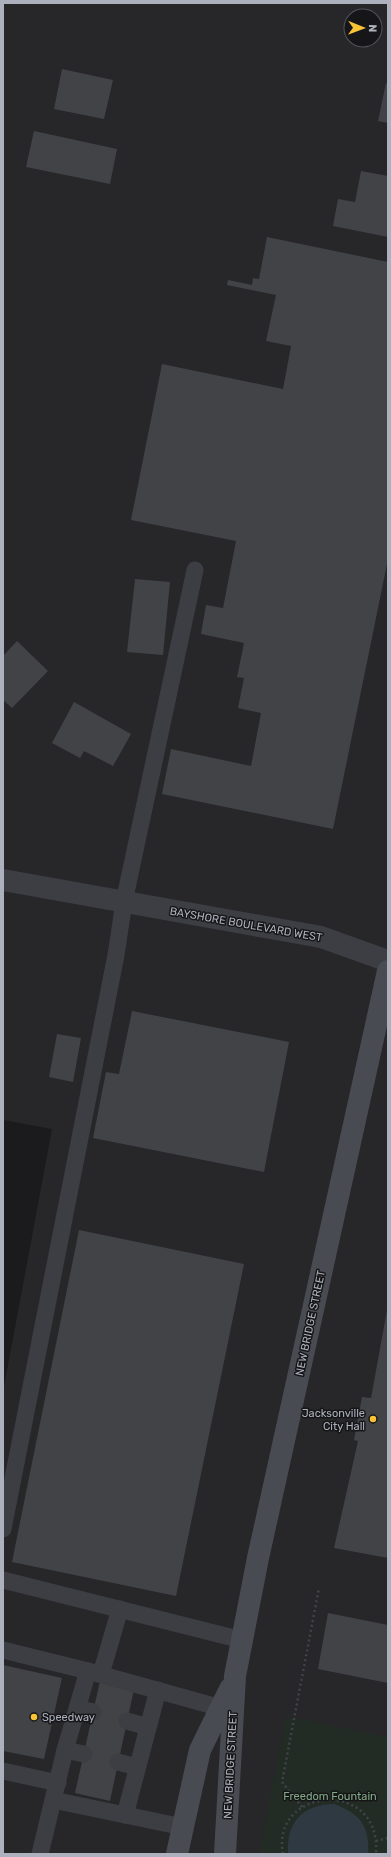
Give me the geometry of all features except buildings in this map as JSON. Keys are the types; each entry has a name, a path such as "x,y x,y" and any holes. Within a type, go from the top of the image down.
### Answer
{"main road":[{"name":"NEW BRIDGE STREET","path":"225,1854 235,1676 258,1558 388,971"},
{"name":"NEW BRIDGE STREET","path":"177,1854 200,1750 222,1708 235,1676"}],"street":[{"name":"BAYSHORE BOULEVARD WEST","path":"3,880 321,937 388,961"}],"lane":[{"path":"3,1529 116,955 124,902 195,570"},
{"path":"3,1580 242,1640"},
{"path":"40,1854 65,1750 85,1710 94,1673 120,1609"},
{"path":"3,1650 222,1708"},
{"path":"125,1815 158,1690"},
{"path":"127,1721 148,1727"},
{"path":"65,1750 84,1754"},
{"path":"118,1762 137,1767"},
{"path":"3,1771 58,1783"},
{"path":"53,1800 183,1827"}],"path":[{"path":"302,1807 282,1782 320,1588"},
{"path":"283,1854 282,1846 284,1831 292,1816 302,1807 319,1799 334,1798 350,1803 363,1812 372,1825 376,1841 376,1854"},
{"path":"376,1841 388,1838"}],"shaded area":[{"path":"3,3 388,3 388,1854 3,1854 3,1392 52,1129 3,1120"},
{"path":"334,1804 351,1812 362,1822 367,1836 368,1854 288,1854 290,1833 293,1824 298,1817 313,1808"}],"green space":[{"name":"Freedom Fountain","path":"286,1716 388,1737 388,1854 259,1854"}],"place":[{"name":"Jacksonville City Hall","path":"373,1419"},
{"name":"Speedway","path":"34,1717"}]}
